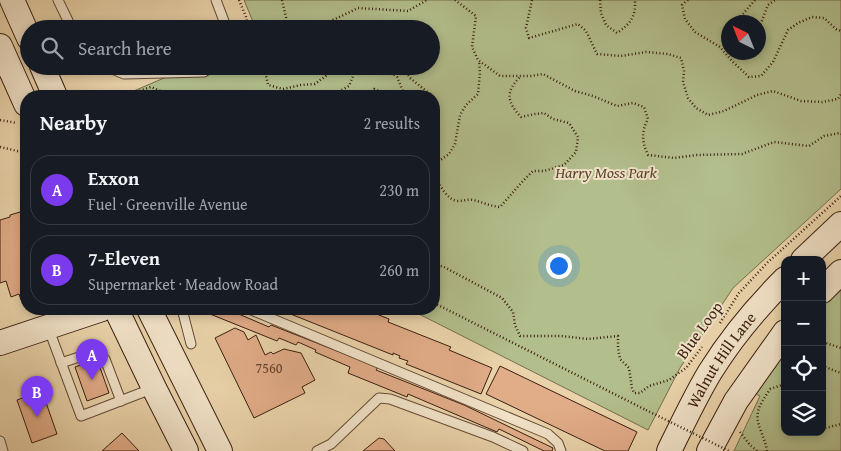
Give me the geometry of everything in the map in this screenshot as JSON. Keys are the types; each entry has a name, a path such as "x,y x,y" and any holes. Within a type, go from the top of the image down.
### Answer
{"main road":[{"path":"11,3 20,20"},
{"path":"0,46 20,108"},
{"path":"46,75 52,90"},
{"path":"807,256 841,224"},
{"path":"826,287 841,272"},
{"name":"Walnut Hill Lane","path":"669,451 709,374 729,343 753,313 781,283"},
{"path":"0,343 84,315"},
{"path":"119,315 186,451"},
{"path":"152,315 220,451"},
{"name":"Walnut Hill Lane","path":"709,451 736,401 781,338"}],"lane":[{"path":"58,0 68,20"},
{"path":"216,0 224,20"},
{"path":"184,315 191,344"},
{"path":"263,315 548,434 558,443 561,451"},
{"path":"48,327 81,416 154,388"},
{"path":"61,363 91,353 105,359 121,401"},
{"path":"317,451 331,444 379,398 390,399 523,451"},
{"path":"0,441 3,451"},
{"path":"499,451 507,444"}],"path":[{"path":"239,0 246,20"},
{"path":"282,0 287,20"},
{"path":"333,20 358,8 408,11 426,0"},
{"path":"440,160 449,154 455,144 460,115 466,105 478,94 480,72 478,60 472,47 476,16 455,0"},
{"path":"532,0 526,28 530,38 578,24 586,31 597,54 621,56 646,52 668,54 681,58 684,71 683,82 688,98 696,108 708,115 724,111 757,95 773,91 801,101 822,102 838,99 841,94"},
{"path":"600,0 606,25 617,33 628,25 636,10 635,0"},
{"path":"688,0 682,5 685,19 695,32 720,47 749,77 761,76 773,62 788,30 798,23 812,17 824,18 841,31"},
{"path":"742,15 755,0"},
{"path":"764,15 768,5 775,0"},
{"path":"478,60 500,76 543,74 575,91 617,106 633,103 644,107 648,119 643,128 643,144 648,155 674,158 697,155 742,154 774,142 809,146 824,136 841,134"},
{"path":"266,75 268,85 283,89 315,84 327,75"},
{"path":"342,90 349,86 354,75"},
{"path":"394,75 402,90"},
{"path":"408,75 425,90"},
{"path":"440,186 443,191 455,200 463,201 470,199 500,207 533,171 544,171 564,165 576,152 578,137 569,123 553,119 544,113 521,117 512,108 509,98 511,86 520,76"},
{"path":"142,90 151,87 158,90"},
{"path":"0,120 20,115"},
{"path":"0,147 20,152"},
{"name":"Blue Loop","path":"717,328 739,293 767,263 841,196"},
{"name":"Blue Loop","path":"440,266 502,298 513,312 515,325 520,336 560,336 588,339 618,336 620,359 629,368 634,393 640,393 649,386 669,380 686,368 706,341"},
{"path":"440,306 729,451"},
{"path":"826,343 841,348"},
{"path":"826,367 841,372"},
{"path":"767,451 766,441 760,431 757,414 760,404 770,389 781,386"},
{"path":"826,428 841,424"}],"green space":[{"name":"Harry Moss Park","path":"244,0 841,0 841,189 733,288 680,368 648,430 421,315 440,315 440,90 136,90 171,75 440,75 440,20 252,20"},
{"path":"841,286 841,451 734,451 760,396 754,393 781,349 781,436 826,436 826,301"}],"building":[{"path":"20,212 20,297 19,294 11,297 6,281 0,283 0,220 10,217 10,215"},
{"path":"212,315 241,315 378,367 376,370 464,405 553,448 552,451 544,451 499,429 497,432 408,394 407,397 348,373 350,367 315,352 316,350 298,342 296,345 279,338 277,341"},
{"path":"293,315 379,315 389,319 388,322 451,347 449,350 492,368 481,394 406,364 408,361 399,358 400,356 393,353 393,355"},
{"path":"235,328 244,332 248,340 256,335 265,355 284,349 301,353 315,380 302,387 305,393 254,418 215,338"},
{"path":"97,359 109,393 87,401 75,367"},
{"path":"500,366 637,432 628,451 605,451 486,394"},
{"path":"42,391 57,434 32,443 17,400"},
{"path":"122,433 139,451 102,451"},
{"path":"379,438 384,439 395,451 363,451"}],"place":[{"name":"Exxon","path":"92,380"},
{"name":"7-Eleven","path":"37,417"}]}
